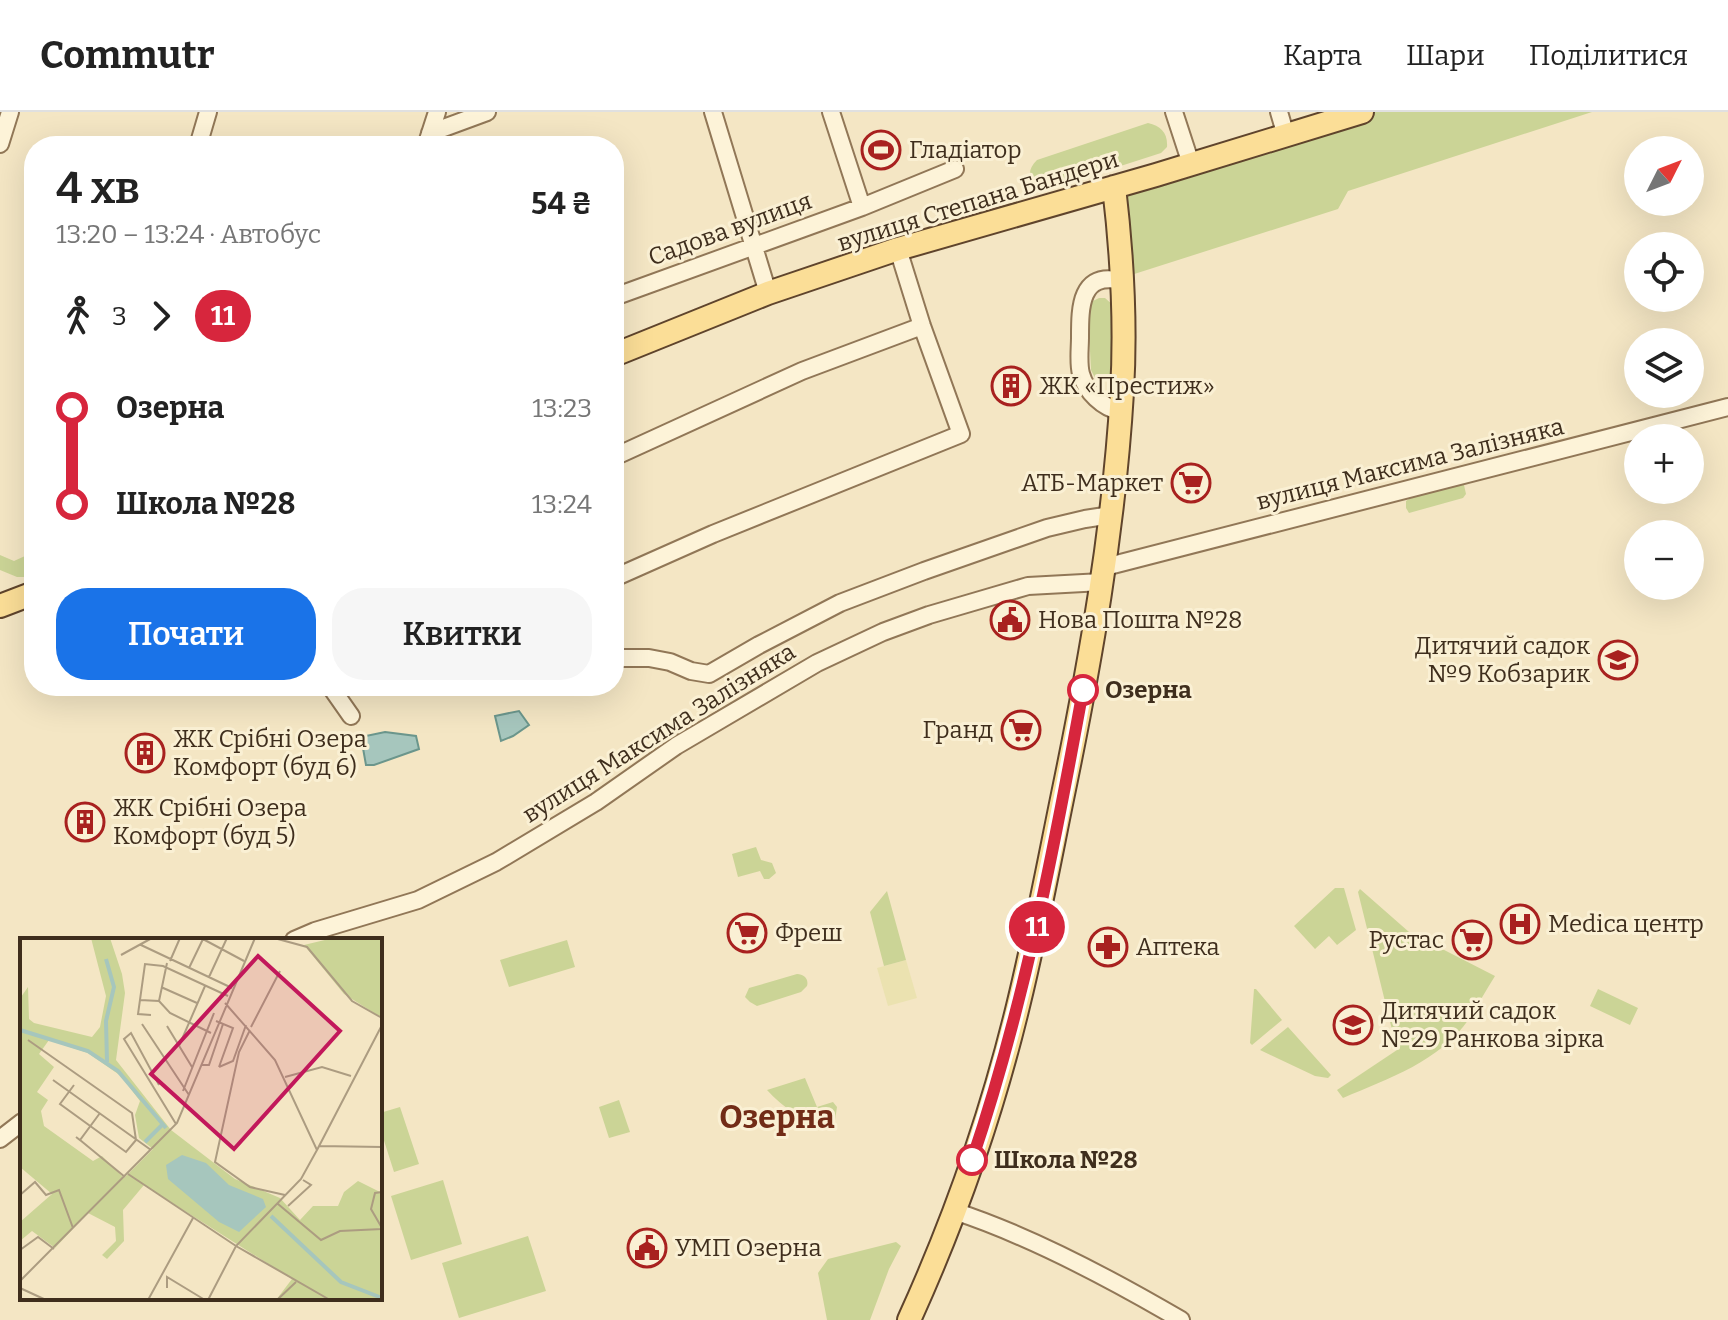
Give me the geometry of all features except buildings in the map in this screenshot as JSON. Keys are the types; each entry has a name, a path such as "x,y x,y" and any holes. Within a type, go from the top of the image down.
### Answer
{"main road":[{"name":"вулиця Степана Бандери","path":"624,351 768,293 898,249 1362,112"},
{"path":"909,1320 954,1211 985,1122 1018,1009 1070,763 1104,575 1122,392 1122,281 1114,187"},
{"path":"0,606 24,597"}],"street":[{"path":"0,144 10,112"},
{"path":"201,136 208,112"},
{"path":"429,136 437,112"},
{"path":"435,136 487,112"},
{"path":"713,112 768,293"},
{"path":"831,112 862,207"},
{"path":"1174,112 1191,164"},
{"path":"1279,112 1286,136"},
{"name":"Садова вулиця","path":"624,293 862,207 955,169"},
{"path":"624,574 713,534 961,434 898,249"},
{"path":"1120,411 1109,409 1091,393 1080,372 1080,307 1083,295 1095,283 1104,279 1122,281"},
{"path":"624,452 802,371 922,326"},
{"name":"вулиця Максима Залізняка","path":"299,938 418,900 496,862 596,802 676,746 817,663 883,632 1028,586 1104,575 1728,407"},
{"name":"вулиця Максима Залізняка","path":"624,658 649,658 709,674 840,603 1047,528 1111,515"},
{"path":"337,696 351,716"},
{"path":"0,1139 20,1124"},
{"path":"954,1211 1048,1250 1181,1320"}],"shaded area":[{"path":"906,960 917,998 888,1006 877,968"}],"green space":[{"path":"1375,112 1592,112 1348,191 1338,209 1128,276 1121,191"},
{"path":"1148,123 1165,134 1167,147 1161,153 1046,190 1031,178 1031,169 1037,160"},
{"path":"1105,298 1115,307 1112,374 1099,380 1091,370 1088,313 1091,302"},
{"path":"1464,485 1466,494 1463,498 1409,513 1406,508 1406,501 1412,497"},
{"path":"0,555 14,561 24,556 24,577 0,570"},
{"path":"756,847 761,860 772,863 776,873 769,879 764,879 760,871 738,877 732,854"},
{"path":"1335,888 1344,888 1356,930 1337,945 1329,936 1315,949 1294,926"},
{"path":"1360,889 1409,932 1495,976 1469,1019 1443,1047 1395,1076 1343,1098 1337,1090 1397,1050 1358,892"},
{"path":"887,891 906,960 884,966 870,912"},
{"path":"567,940 575,967 509,987 500,960"},
{"path":"797,974 807,981 801,992 757,1006 745,997 749,988"},
{"path":"1254,989 1282,1020 1252,1045 1250,1043"},
{"path":"1598,989 1638,1008 1630,1025 1590,1006"},
{"path":"1288,1027 1331,1075 1328,1078 1315,1076 1260,1050"},
{"path":"805,1078 817,1107 833,1102 837,1107 834,1127 826,1130 810,1123 767,1090"},
{"path":"619,1100 630,1132 609,1138 599,1107"},
{"path":"400,1107 419,1164 394,1172 382,1134 382,1112"},
{"path":"443,1180 462,1244 411,1260 391,1196"},
{"path":"528,1236 546,1291 459,1318 442,1263"},
{"path":"896,1242 901,1246 870,1320 827,1320 818,1273 828,1259"}],"water":[{"path":"519,711 529,725 501,741 495,716"},
{"path":"385,732 416,736 419,749 366,765 361,737"}],"bus line":[{"name":"11","path":"972,1160 1024,984 1083,690"}],"place":[{"name":"Гладіатор","path":"881,150"},
{"name":"ЖК «Престиж»","path":"1011,386"},
{"name":"АТБ-Маркет","path":"1191,483"},
{"name":"Нова Пошта №28","path":"1010,620"},
{"name":"Дитячий садок №9 Кобзарик","path":"1618,660"},
{"name":"Озерна","path":"1083,690"},
{"name":"Гранд","path":"1021,730"},
{"name":"ЖК Срібні Озера Комфорт (буд 6)","path":"145,753"},
{"name":"ЖК Срібні Озера Комфорт (буд 5)","path":"85,822"},
{"name":"Medica центр","path":"1520,924"},
{"name":"Фреш","path":"747,933"},
{"name":"Рустас","path":"1472,940"},
{"name":"Аптека","path":"1108,947"},
{"name":"Дитячий садок №29 Ранкова зірка","path":"1353,1025"},
{"name":"Школа №28","path":"972,1160"},
{"name":"УМП Озерна","path":"647,1248"}],"district":[{"name":"Озерна","path":"777,1117"}]}
